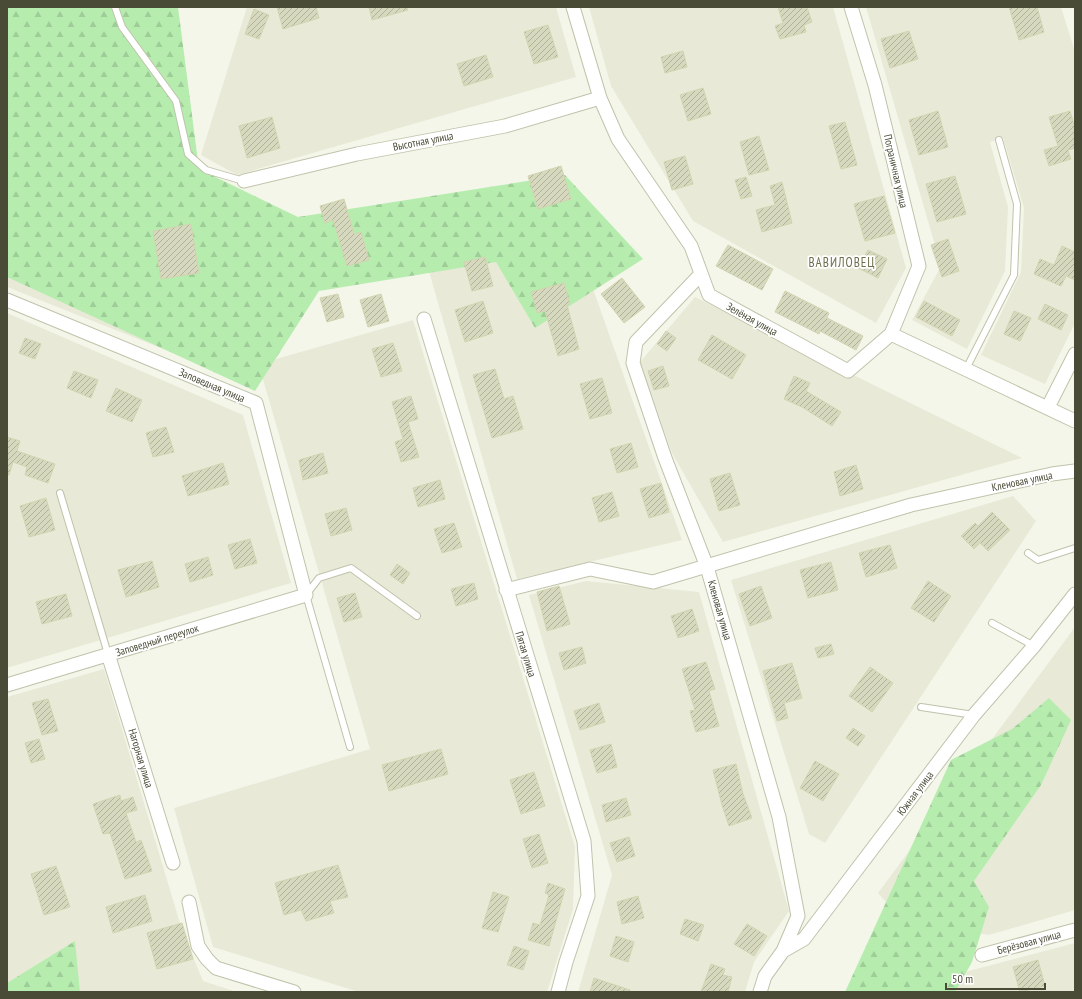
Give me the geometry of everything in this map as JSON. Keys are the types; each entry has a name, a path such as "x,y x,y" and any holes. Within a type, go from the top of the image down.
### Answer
{"street":[{"name":"Зелёная улица","path":"573,7 600,98 618,139 691,246 709,295 848,371 891,334"},
{"name":"Пограничная улица","path":"852,7 875,85 918,266 891,334"},
{"name":"Высотная улица","path":"244,181 357,154 505,126 600,98"},
{"path":"506,590 590,568 653,582 707,567 665,458 633,363 636,342 701,274"},
{"name":"Заповедная улица","path":"7,300 256,403 306,595"},
{"name":"Пятая улица","path":"424,319 584,841 588,896 566,962 558,992"},
{"path":"891,334 1075,421"},
{"path":"1048,407 1075,354"},
{"name":"Кленовая улица","path":"783,951 798,916 781,825 707,567 911,505 1052,474 1075,471"},
{"name":"Южная улица","path":"760,992 764,976 783,951 804,939 974,715 1034,646 1075,594"},
{"name":"Заповедный переулок","path":"7,685 306,595"},
{"name":"Нагорная улица","path":"108,654 173,863"},
{"path":"189,902 198,946 207,959 216,968 294,992"},
{"name":"Берёзовая улица","path":"982,955 1075,930"}],"lane":[{"path":"115,7 122,27 176,101 188,154 206,170 244,181"},
{"path":"966,369 1014,275 1017,204 999,140"},
{"path":"60,493 108,654"},
{"path":"1028,553 1038,560 1075,548"},
{"path":"350,747 306,595 319,578 351,568 417,616"},
{"path":"992,623 1034,646"},
{"path":"921,707 974,715"}],"shaded area":[{"path":"247,7 556,7 576,77 237,175 201,155"},
{"path":"589,7 833,7 906,268 876,323 693,221 611,86"},
{"path":"866,7 1061,7 1075,52 1075,323 1045,384 981,355 1021,272 1024,208 1003,138 990,142 1008,207 1005,271 967,349 912,320 941,266"},
{"path":"7,120 262,363 413,320 575,847 573,909 547,992 359,992 213,947 174,808 370,749 260,369 254,385 7,287"},
{"path":"570,224 682,540 517,579 426,261"},
{"path":"695,297 1022,458 723,542 672,453 640,362"},
{"path":"7,313 243,415 291,583 7,668"},
{"path":"1013,496 1036,521 825,843 809,834 731,580"},
{"path":"586,581 699,592 789,911 754,962 745,992 578,992 612,875 529,595"},
{"path":"1075,627 1075,910 989,935 902,920 878,893"},
{"path":"104,669 182,930 203,981 237,992 7,992 7,697"},
{"path":"1075,943 1075,992 951,992 961,973"}],"green space":[{"path":"7,7 178,7 199,169 298,217 565,175 643,259 535,328 496,262 319,291 255,391 7,277"},
{"path":"1049,698 1071,720 1041,785 974,881 989,907 972,962 955,992 845,992 951,760 1012,729"},
{"path":"75,941 80,992 7,992 7,983"}],"building":[{"path":"277,7 316,7 319,18 283,29"},
{"path":"369,7 407,7 408,10 372,20"},
{"path":"778,7 807,7 812,22 804,25 806,32 780,39 775,26 783,23"},
{"path":"1009,7 1037,7 1044,32 1019,40"},
{"path":"254,9 269,15 259,39 245,34"},
{"path":"548,25 558,57 534,64 524,32"},
{"path":"909,31 918,59 890,68 881,39"},
{"path":"683,51 687,67 665,73 661,57"},
{"path":"486,55 493,77 464,86 457,64"},
{"path":"703,88 711,114 688,121 680,95"},
{"path":"938,111 948,147 919,155 909,120"},
{"path":"1070,111 1075,128 1075,148 1068,150 1071,159 1049,166 1044,150 1058,146 1049,117"},
{"path":"272,117 280,148 247,158 239,126"},
{"path":"845,122 857,165 841,169 829,126"},
{"path":"759,136 769,170 749,175 740,142"},
{"path":"685,156 693,184 672,190 664,162"},
{"path":"561,166 571,199 538,209 528,176"},
{"path":"955,176 966,214 937,222 926,184"},
{"path":"746,177 752,196 741,199 735,180"},
{"path":"782,182 792,223 762,232 756,210 775,205 770,186"},
{"path":"884,196 895,233 865,241 854,204"},
{"path":"344,199 354,234 361,232 369,260 347,266 333,220 325,223 320,206"},
{"path":"191,224 199,273 161,279 153,231"},
{"path":"948,239 959,271 942,277 931,245"},
{"path":"728,245 773,269 762,290 716,266"},
{"path":"1062,246 1075,252 1075,280 1066,276 1061,286 1034,274 1040,259 1054,265"},
{"path":"868,250 887,259 878,278 858,268"},
{"path":"485,257 493,286 472,291 464,262"},
{"path":"622,278 645,307 624,323 601,294"},
{"path":"564,283 570,304 567,305 579,349 558,356 545,311 537,313 531,292"},
{"path":"785,291 829,313 827,318 863,336 856,350 820,331 819,334 775,312"},
{"path":"338,294 344,317 327,322 320,298"},
{"path":"381,294 389,321 368,327 360,300"},
{"path":"483,301 493,333 465,342 455,310"},
{"path":"924,301 960,320 952,336 916,317"},
{"path":"1045,304 1068,315 1061,330 1038,319"},
{"path":"1014,311 1031,318 1020,341 1004,334"},
{"path":"666,331 676,338 667,351 657,344"},
{"path":"712,335 746,355 732,379 698,360"},
{"path":"25,338 41,344 35,359 19,353"},
{"path":"393,343 402,371 381,377 372,349"},
{"path":"663,366 669,386 654,390 648,371"},
{"path":"495,369 504,399 513,396 523,429 492,438 473,375"},
{"path":"74,371 98,380 91,398 67,388"},
{"path":"794,376 810,383 806,391 841,412 832,426 802,407 784,399"},
{"path":"602,378 612,413 590,419 580,384"},
{"path":"116,388 142,400 132,422 106,411"},
{"path":"411,396 418,419 408,422 419,457 401,462 395,442 403,439 392,402"},
{"path":"166,427 174,452 153,457 146,433"},
{"path":"7,437 20,441 17,451 55,464 48,483 25,475 27,467 13,462 9,475 7,475"},
{"path":"631,443 638,467 617,473 610,449"},
{"path":"323,453 328,473 303,480 299,460"},
{"path":"223,463 229,484 188,496 182,476"},
{"path":"856,465 863,489 840,496 834,472"},
{"path":"730,473 740,505 719,511 710,479"},
{"path":"440,480 445,499 418,507 413,488"},
{"path":"661,483 669,512 649,518 640,489"},
{"path":"612,492 619,516 599,522 592,498"},
{"path":"46,498 55,530 29,537 20,506"},
{"path":"346,508 352,530 331,536 325,514"},
{"path":"992,512 1010,530 988,551 980,543 974,549 961,536 975,523 978,526"},
{"path":"454,523 462,547 442,553 434,529"},
{"path":"250,539 257,563 235,569 228,545"},
{"path":"890,545 897,568 866,577 859,553"},
{"path":"208,557 213,575 190,582 185,564"},
{"path":"152,561 159,587 126,597 118,570"},
{"path":"831,562 838,590 808,598 800,570"},
{"path":"397,564 410,573 403,584 390,575"},
{"path":"928,581 951,596 934,622 911,608"},
{"path":"474,583 478,599 456,606 451,589"},
{"path":"559,586 570,624 547,631 537,592"},
{"path":"761,586 772,618 750,626 739,594"},
{"path":"355,593 362,617 344,622 337,598"},
{"path":"66,594 72,616 42,624 36,602"},
{"path":"692,609 699,631 678,638 671,616"},
{"path":"831,644 834,654 818,658 815,648"},
{"path":"582,647 586,663 564,670 559,653"},
{"path":"706,662 715,689 709,691 719,726 696,732 690,711 695,710 682,669"},
{"path":"792,663 802,698 784,703 788,718 777,721 763,671"},
{"path":"870,667 893,683 872,712 849,696"},
{"path":"48,699 58,731 42,735 32,703"},
{"path":"599,703 605,722 580,730 574,711"},
{"path":"853,728 865,736 858,746 846,738"},
{"path":"39,739 45,759 31,763 25,743"},
{"path":"611,744 617,767 597,773 590,750"},
{"path":"441,749 448,774 389,791 382,765"},
{"path":"815,761 839,774 823,801 800,788"},
{"path":"736,764 743,794 752,818 729,826 713,770"},
{"path":"534,772 545,806 521,814 510,780"},
{"path":"120,795 121,801 133,797 137,810 126,813 136,842 141,840 152,871 125,879 110,833 103,834 93,804"},
{"path":"626,798 631,815 606,822 602,805"},
{"path":"539,834 548,863 532,868 523,839"},
{"path":"629,837 635,856 617,862 610,843"},
{"path":"338,865 348,897 330,901 334,913 306,921 301,910 284,915 275,883"},
{"path":"56,866 70,907 44,915 31,874"},
{"path":"548,883 565,889 549,946 528,940 533,923 540,925 549,895 545,893"},
{"path":"493,892 509,897 498,932 482,928"},
{"path":"145,895 152,921 113,933 106,907"},
{"path":"638,896 644,918 622,924 617,902"},
{"path":"685,919 704,925 698,941 680,934"},
{"path":"182,923 193,959 157,969 147,933"},
{"path":"747,924 767,936 754,956 734,944"},
{"path":"616,936 634,942 628,962 610,956"},
{"path":"514,946 529,951 523,970 507,965"},
{"path":"1038,960 1045,986 1020,992 1013,967"},
{"path":"711,964 725,969 723,975 732,977 728,992 701,992"},
{"path":"594,978 630,990 630,992 590,992"}],"district":[{"name":"ВАВИЛОВЕЦ","path":"842,262"}]}
